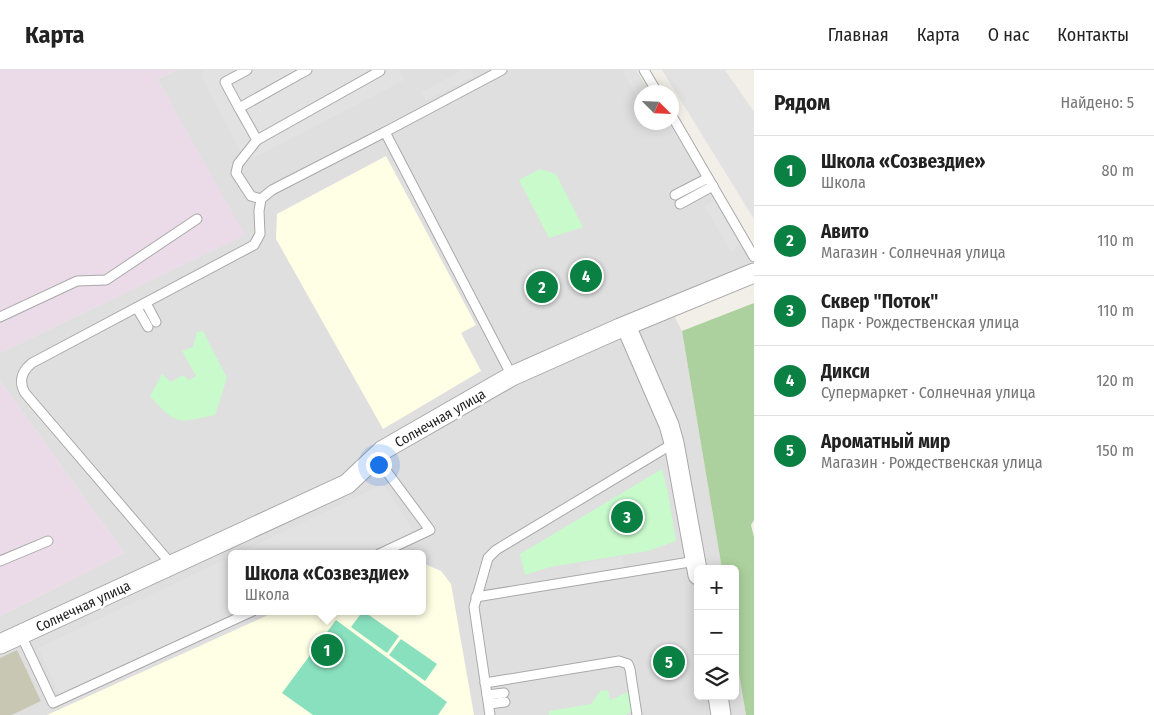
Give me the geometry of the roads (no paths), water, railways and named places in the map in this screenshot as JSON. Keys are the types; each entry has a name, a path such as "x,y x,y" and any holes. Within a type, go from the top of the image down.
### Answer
{"street":[{"name":"Солнечная улица","path":"0,644 347,484 383,450 512,376 754,273"},
{"path":"626,326 669,425 696,565"},
{"path":"719,700 721,715"}],"lane":[{"path":"247,70 225,82 257,140"},
{"path":"239,108 307,70"},
{"path":"261,199 251,196 236,173 238,164 257,140 379,70"},
{"path":"172,565 25,393 21,381 26,368 32,363 254,245 260,234 259,211 261,199 272,190 502,70"},
{"path":"644,70 653,85"},
{"path":"679,128 754,257"},
{"path":"384,132 512,376"},
{"path":"675,195 708,178"},
{"path":"680,204 713,186"},
{"path":"0,317 77,281 106,280 197,219"},
{"path":"146,303 156,322"},
{"path":"138,308 148,327"},
{"path":"490,715 474,617 476,597 485,565 491,553 674,443"},
{"path":"376,457 430,530 388,550"},
{"path":"0,561 48,541"},
{"path":"476,597 694,568"},
{"path":"21,635 53,703 244,615"},
{"path":"485,683 619,661 624,662 628,664 630,669 637,715"},
{"path":"488,700 505,697"}],"place":[{"name":"Дикси","path":"586,276"},
{"name":"Авито","path":"542,287"},
{"name":"Сквер \"Поток\"","path":"627,517"},
{"name":"Школа «Созвездие»","path":"327,650"},
{"name":"Ароматный мир","path":"669,662"}]}
